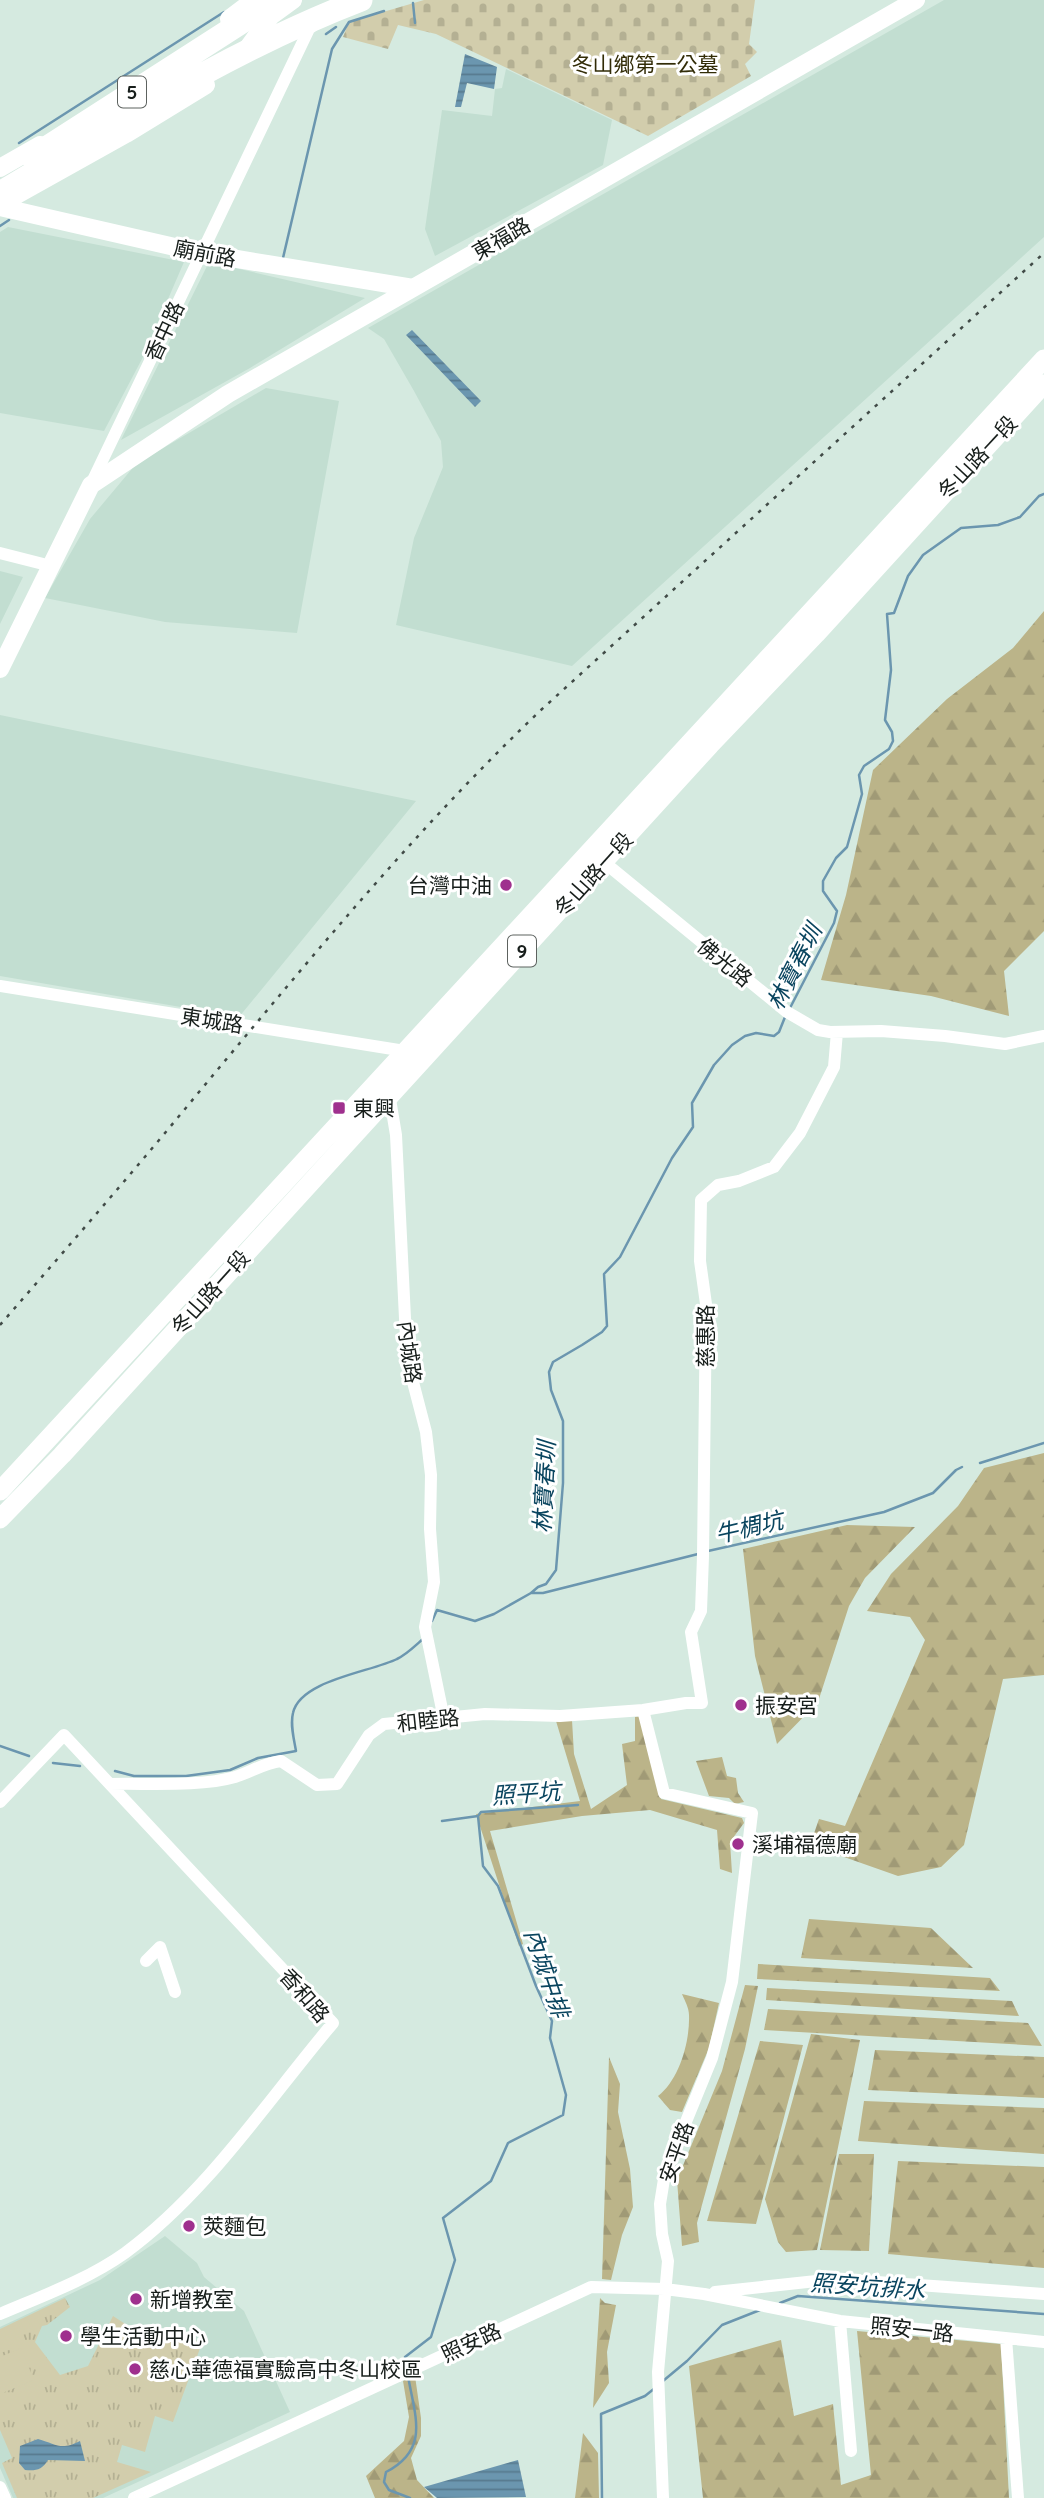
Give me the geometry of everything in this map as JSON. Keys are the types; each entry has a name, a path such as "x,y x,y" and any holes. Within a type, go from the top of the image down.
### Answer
{"highway":[{"name":"5","path":"0,193 175,89 297,26 361,0"},
{"name":"5","path":"0,177 264,3"}],"main road":[{"name":"冬山路一段","path":"598,856 1044,359"},
{"name":"冬山路一段","path":"0,1491 55,1448 390,1095 412,1057 1044,384"},
{"name":"冬山路一段","path":"0,1518 55,1448 379,1078 412,1057"}],"street":[{"path":"231,72 271,16 293,0"},
{"name":"香中路","path":"0,669 309,29 336,0"},
{"name":"東福路","path":"91,485 228,394 916,0"},
{"path":"0,168 115,101 264,3"},
{"path":"0,206 126,134 179,100 309,29"},
{"name":"廟前路","path":"0,206 201,253 413,288"},
{"path":"0,552 51,566"},
{"name":"佛光路","path":"598,856 714,954 788,1012 818,1030 907,1033 1005,1044 1044,1036"},
{"name":"東城路","path":"0,986 412,1057"},
{"name":"慈惠路","path":"702,1703 691,1632 701,1611 703,1552 706,1304 700,1261 701,1200 718,1185 738,1181 774,1167 800,1133 834,1068 837,1032"},
{"name":"內城路","path":"379,1078 390,1095 396,1135 407,1359 426,1432 431,1475 430,1529 434,1582 425,1627 444,1719"},
{"name":"和睦路","path":"110,1784 212,1780 234,1777 268,1763 282,1761 317,1785 337,1784 369,1735 384,1724 485,1714 560,1716 702,1703"},
{"name":"安平路","path":"643,1710 664,1793 752,1814 732,1982 712,2058 665,2173 660,2204 662,2234 668,2261 658,2399 663,2498"},
{"name":"香和路","path":"0,1802 64,1735 333,2023 212,2171 172,2215 100,2269 0,2314"},
{"path":"146,1961 160,1947 175,1992"},
{"path":"704,2294 835,2279 1044,2294"},
{"name":"照安路","path":"134,2498 591,2287 665,2289 704,2294"},
{"name":"照安一路","path":"704,2294 840,2321 1044,2342"},
{"path":"840,2321 851,2451"},
{"path":"1006,2338 1018,2498"},
{"path":"0,2487 5,2498"}],"shaded area":[{"path":"944,0 1044,0 1044,237 572,666 396,625 414,538 443,467 441,441 384,339 368,328"},
{"path":"506,69 612,120 603,165 435,256 425,229 442,110 492,116 495,89 502,88"},
{"path":"8,227 184,262 143,357 104,431 0,413 0,232"},
{"path":"209,262 365,298 250,368 121,440"},
{"path":"266,388 339,401 297,633 165,622 45,598 90,519 136,464"},
{"path":"0,571 23,577 0,624"},
{"path":"0,715 416,801 239,1017 0,976"},
{"name":"慈心華德福實驗高中冬山校區","path":"165,2236 197,2263 204,2277 244,2311 290,2412 103,2498 13,2498 0,2468 0,2327 100,2280"}],"green space":[{"name":"冬山鄉第一公墓","path":"424,0 755,0 749,44 757,52 745,64 751,76 648,136 436,34 398,25 388,49 343,37 349,22"},
{"path":"1044,611 1044,931 1004,971 1009,1016 931,996 821,980 846,895 873,770 947,699 1013,648"},
{"path":"1044,1453 1044,1675 1003,1679 964,1845 941,1867 898,1876 810,1845 819,1819 845,1826 925,1640 910,1617 867,1611 891,1574 958,1506 984,1468"},
{"path":"847,1525 915,1527 865,1578 849,1606 818,1702 777,1744 755,1656 743,1549"},
{"path":"641,1716 661,1799 742,1818 744,1823 730,1842 732,1873 720,1869 717,1830 650,1810 582,1816 490,1831 523,1944 519,1946 476,1814 580,1801 556,1721 572,1720 574,1754 591,1809 627,1785 622,1744 635,1741 635,1717"},
{"path":"722,1757 727,1776 736,1778 738,1793 744,1802 735,1804 729,1798 709,1796 696,1761"},
{"path":"809,1919 931,1928 973,1968 801,1958"},
{"path":"758,1964 990,1978 1000,1991 757,1979"},
{"path":"745,1985 758,1986 745,2049 697,2223 699,2242 682,2246 677,2180 722,2071"},
{"path":"767,1988 1012,2001 1019,2016 766,2000"},
{"path":"682,1994 719,2003 709,2048 682,2112 670,2110 658,2096 672,2080 682,2060 688,2037 688,2007"},
{"path":"768,2009 1028,2023 1042,2046 764,2030"},
{"path":"811,2034 860,2040 817,2250 786,2252 778,2242 765,2199"},
{"path":"760,2041 803,2045 756,2224 707,2221"},
{"path":"875,2050 1044,2057 1044,2098 868,2090"},
{"path":"609,2057 620,2084 618,2112 630,2169 633,2207 622,2235 611,2280 602,2279"},
{"path":"864,2101 1044,2108 1044,2154 858,2141"},
{"path":"839,2154 874,2154 869,2251 820,2250"},
{"path":"898,2161 1044,2167 1044,2268 888,2254"},
{"path":"65,2298 70,2307 42,2326 35,2342 60,2375 88,2366 113,2316 133,2329 164,2340 170,2330 202,2343 173,2422 155,2416 145,2452 122,2445 117,2462 151,2472 93,2498 17,2498 2,2463 12,2458 0,2430 0,2329"},
{"path":"600,2298 605,2303 616,2305 607,2352 609,2383 593,2408"},
{"path":"857,2331 1001,2344 1009,2498 703,2498 689,2366 781,2340 794,2416 833,2404 841,2485 871,2475"},
{"path":"21,2348 34,2380 0,2394 0,2357"},
{"path":"415,2376 421,2436 411,2458 417,2480 434,2498 375,2498 366,2476 404,2441 409,2417 403,2381"},
{"path":"583,2433 598,2453 599,2498 575,2498"}],"water":[{"path":"465,54 497,67 494,89 467,83 461,107 455,107"},
{"path":"412,330 481,401 475,407 406,335"},
{"path":"38,2439 63,2446 80,2441 85,2461 48,2460 38,2469 25,2470 19,2463 20,2446"},
{"path":"518,2460 526,2497 437,2498 424,2487"}],"waterway":[{"path":"413,3 415,23"},
{"path":"283,258 332,49 349,22 384,11"},
{"path":"19,143 224,12"},
{"path":"326,34 336,27"},
{"path":"0,226 9,220"},
{"name":"林寶春圳","path":"790,1008 834,923 837,911 823,891 823,881 836,858 847,847 862,794 859,775 864,766 889,749 893,741 892,732 885,720 891,670 887,614 894,613 908,576 923,555 961,528 998,525 1020,517 1044,494"},
{"name":"林寶春圳","path":"432,1621 437,1610 475,1621 494,1614 546,1584 556,1570 563,1483 563,1421 551,1390 549,1372 553,1362 602,1332 607,1326 604,1274 620,1257 672,1158 693,1127 692,1103 714,1065 732,1045 745,1036 756,1033 774,1036 779,1032 785,1017"},
{"name":"牛椆坑","path":"980,1463 1044,1443"},
{"name":"牛椆坑","path":"708,1551 884,1512 933,1493 962,1467"},
{"name":"牛椆坑","path":"531,1593 543,1593 698,1554"},
{"name":"林寶春圳","path":"115,1771 134,1776 186,1776 230,1770 258,1758 296,1751 293,1713 298,1702 309,1692 338,1678 397,1659 423,1639"},
{"name":"林寶春圳","path":"0,1746 29,1756"},
{"name":"林寶春圳","path":"53,1763 80,1766"},
{"name":"照平坑","path":"442,1821 478,1816 481,1812 578,1805"},
{"name":"內城中排","path":"407,2366 405,2357 431,2337 455,2260 443,2218 491,2181 508,2143 563,2115 566,2095 550,2038 552,2021 498,1886 483,1866 478,1816"},
{"name":"照安坑排水","path":"780,2303 798,2296 1044,2314"},
{"name":"照安坑排水","path":"663,2381 722,2325 760,2310"},
{"name":"內城中排","path":"408,2376 416,2418 414,2442 400,2463 386,2472 384,2482 389,2490 410,2498"},
{"name":"照安坑排水","path":"602,2498 601,2414 645,2396 655,2388"}],"railway":[{"path":"0,1325 365,896 495,755 541,710 1044,253"}],"place":[{"name":"台灣中油","path":"506,885"},
{"name":"東興","path":"339,1108"},
{"name":"振安宮","path":"741,1705"},
{"name":"溪埔福德廟","path":"738,1844"},
{"name":"莢麵包","path":"189,2226"},
{"name":"新增教室","path":"136,2299"},
{"name":"學生活動中心","path":"66,2336"},
{"name":"慈心華德福實驗高中冬山校區","path":"135,2369"}]}
